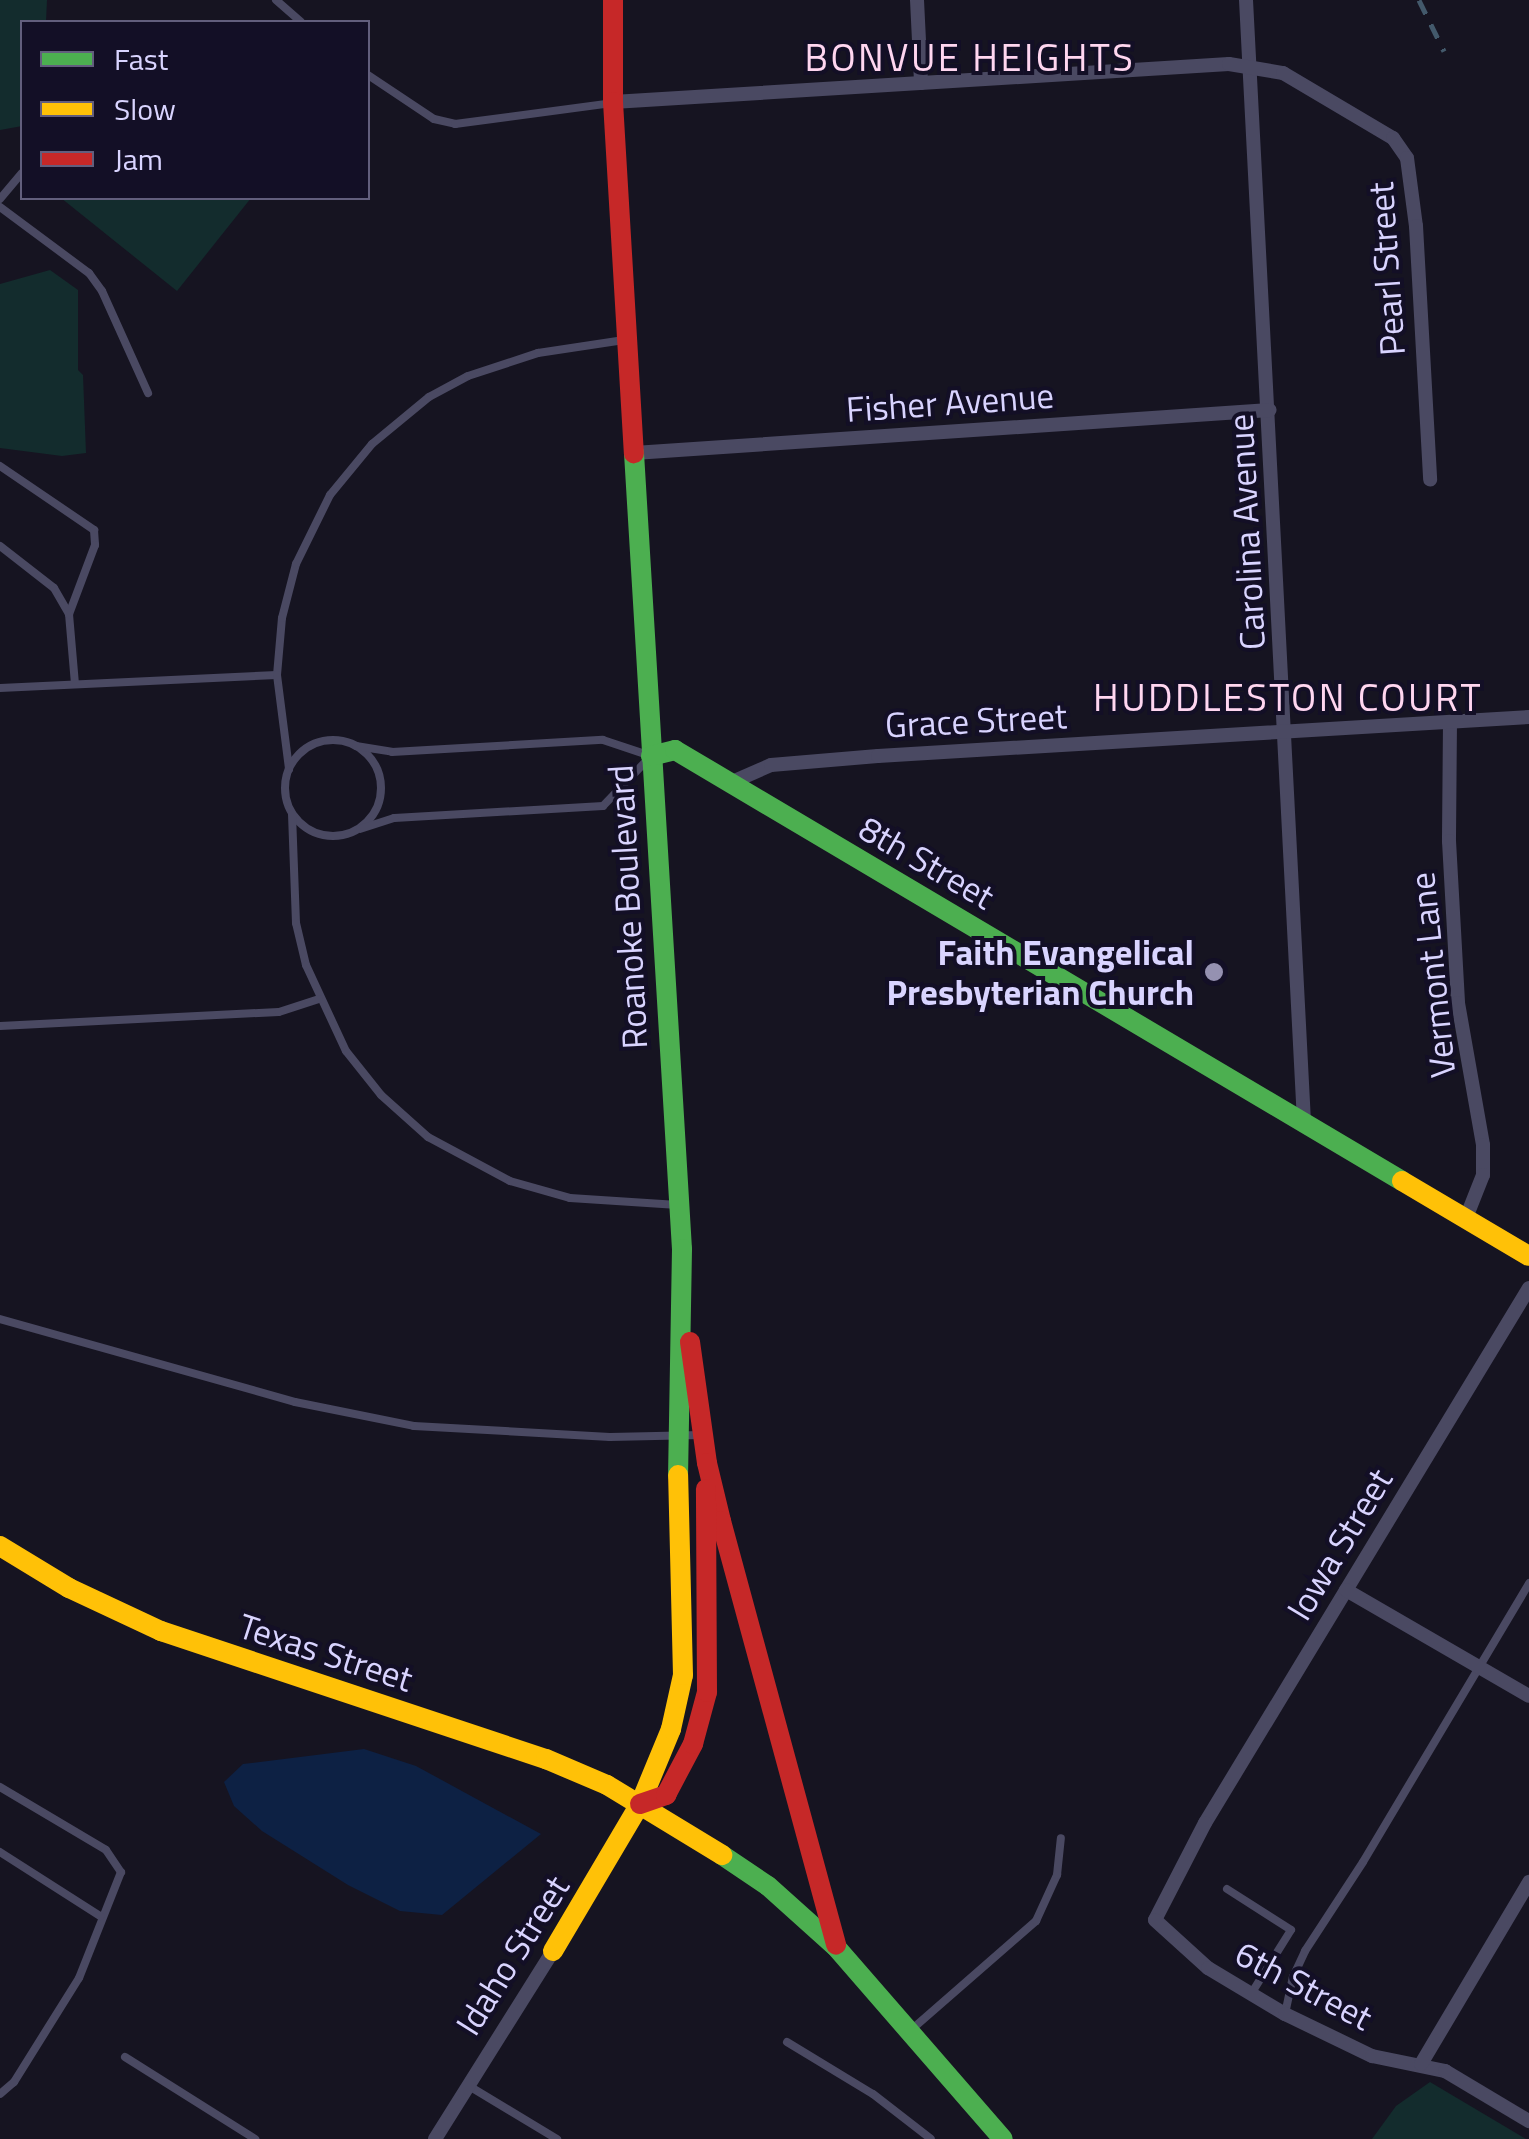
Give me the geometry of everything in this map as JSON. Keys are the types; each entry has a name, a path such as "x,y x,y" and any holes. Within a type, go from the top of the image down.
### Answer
{"main road":[{"name":"Roanoke Boulevard","path":"614,0 617,55 613,102 682,1288 677,1434 682,1676 671,1728 640,1804"},
{"name":"8th Street","path":"650,756 676,750 1529,1256"},
{"path":"682,1288 707,1463 836,1947"},
{"path":"640,1804 666,1795 693,1744 707,1692 707,1463"},
{"name":"Texas Street","path":"0,1546 68,1588 161,1631 546,1759 640,1804"},
{"path":"640,1804 768,1886 836,1947 1004,2139"},
{"name":"Idaho Street","path":"554,1951 640,1804"}],"street":[{"path":"917,0 921,83"},
{"name":"Carolina Avenue","path":"1246,0 1287,733 1304,1121"},
{"name":"Pearl Street","path":"613,102 1250,64 1283,73 1393,138 1407,158 1416,226 1430,480"},
{"name":"Fisher Avenue","path":"634,453 1270,410"},
{"name":"Grace Street","path":"730,783 771,765 807,762 1529,717"},
{"name":"Vermont Lane","path":"1450,722 1458,1003 1483,1145 1483,1175 1466,1218"},
{"name":"Iowa Street","path":"1200,1832 1529,1288"},
{"path":"1346,1590 1529,1696"},
{"name":"6th Street","path":"1200,1832 1155,1920 1192,1956 1285,2014 1372,2056 1445,2071 1529,2121"},
{"path":"1421,2064 1529,1882"},
{"name":"Idaho Street","path":"435,2139 554,1951"}],"lane":[{"path":"276,0 299,20"},
{"path":"370,76 434,119 455,124 613,102"},
{"path":"0,199 20,175"},
{"path":"0,207 89,273 148,393"},
{"path":"626,340 566,348 479,371 429,397 372,444 330,496 296,564 282,618 276,675 289,769 285,784 292,814 296,923 319,998 346,1051 381,1095 428,1137 467,1162 510,1181 570,1198 678,1204"},
{"path":"0,466 94,530 95,545 69,614"},
{"path":"0,546 54,588 69,614 75,684"},
{"path":"0,688 276,675"},
{"path":"289,769 309,746 324,740 392,752 603,740 650,756 603,806 394,818 330,837 302,825 292,814"},
{"path":"356,746 378,770 382,786 380,802 360,828"},
{"path":"0,1026 279,1012 319,998"},
{"path":"0,1319 295,1402 414,1426 591,1436 703,1435"},
{"path":"1285,2014 1292,1978 1305,1951 1529,1583"},
{"path":"0,1787 106,1850 122,1872 100,1916 79,1978 14,2082 0,2094"},
{"path":"911,2030 1036,1921 1057,1875 1061,1838"},
{"path":"0,1852 100,1916"},
{"path":"1227,1889 1291,1930 1251,1994"},
{"path":"787,2042 872,2094 931,2139"},
{"path":"126,2057 255,2139"},
{"path":"469,2086 557,2139"}],"green space":[{"path":"0,0 47,0 46,20 20,20 20,126 0,130"},
{"path":"63,200 249,200 177,291"},
{"path":"50,270 78,290 78,370 83,375 86,453 62,456 0,448 0,284"},
{"path":"1430,2082 1526,2139 1372,2139 1396,2106"}],"water":[{"path":"364,1749 416,1766 541,1834 442,1915 400,1911 348,1885 262,1831 234,1806 224,1782 243,1764"}],"railway":[{"path":"1419,0 1444,51"}],"traffic: fast":[{"path":"634,453 682,1249 678,1475"},
{"path":"651,756 675,750 1402,1181"},
{"path":"722,1855 768,1886 836,1947 1003,2139"}],"traffic: slow":[{"path":"1402,1181 1529,1256"},
{"path":"553,1951 640,1804 671,1729 683,1675 678,1475"},
{"path":"0,1546 69,1588 161,1631 546,1759 607,1785 722,1855"}],"traffic: jam":[{"path":"613,0 613,102 634,453"},
{"path":"690,1342 707,1463 721,1521 836,1945"},
{"path":"640,1804 666,1795 693,1744 707,1692 706,1489"}],"place":[{"name":"Faith Evangelical Presbyterian Church","path":"1214,972"}],"district":[{"name":"BONVUE HEIGHTS","path":"970,58"},
{"name":"HUDDLESTON COURT","path":"1288,698"}]}
